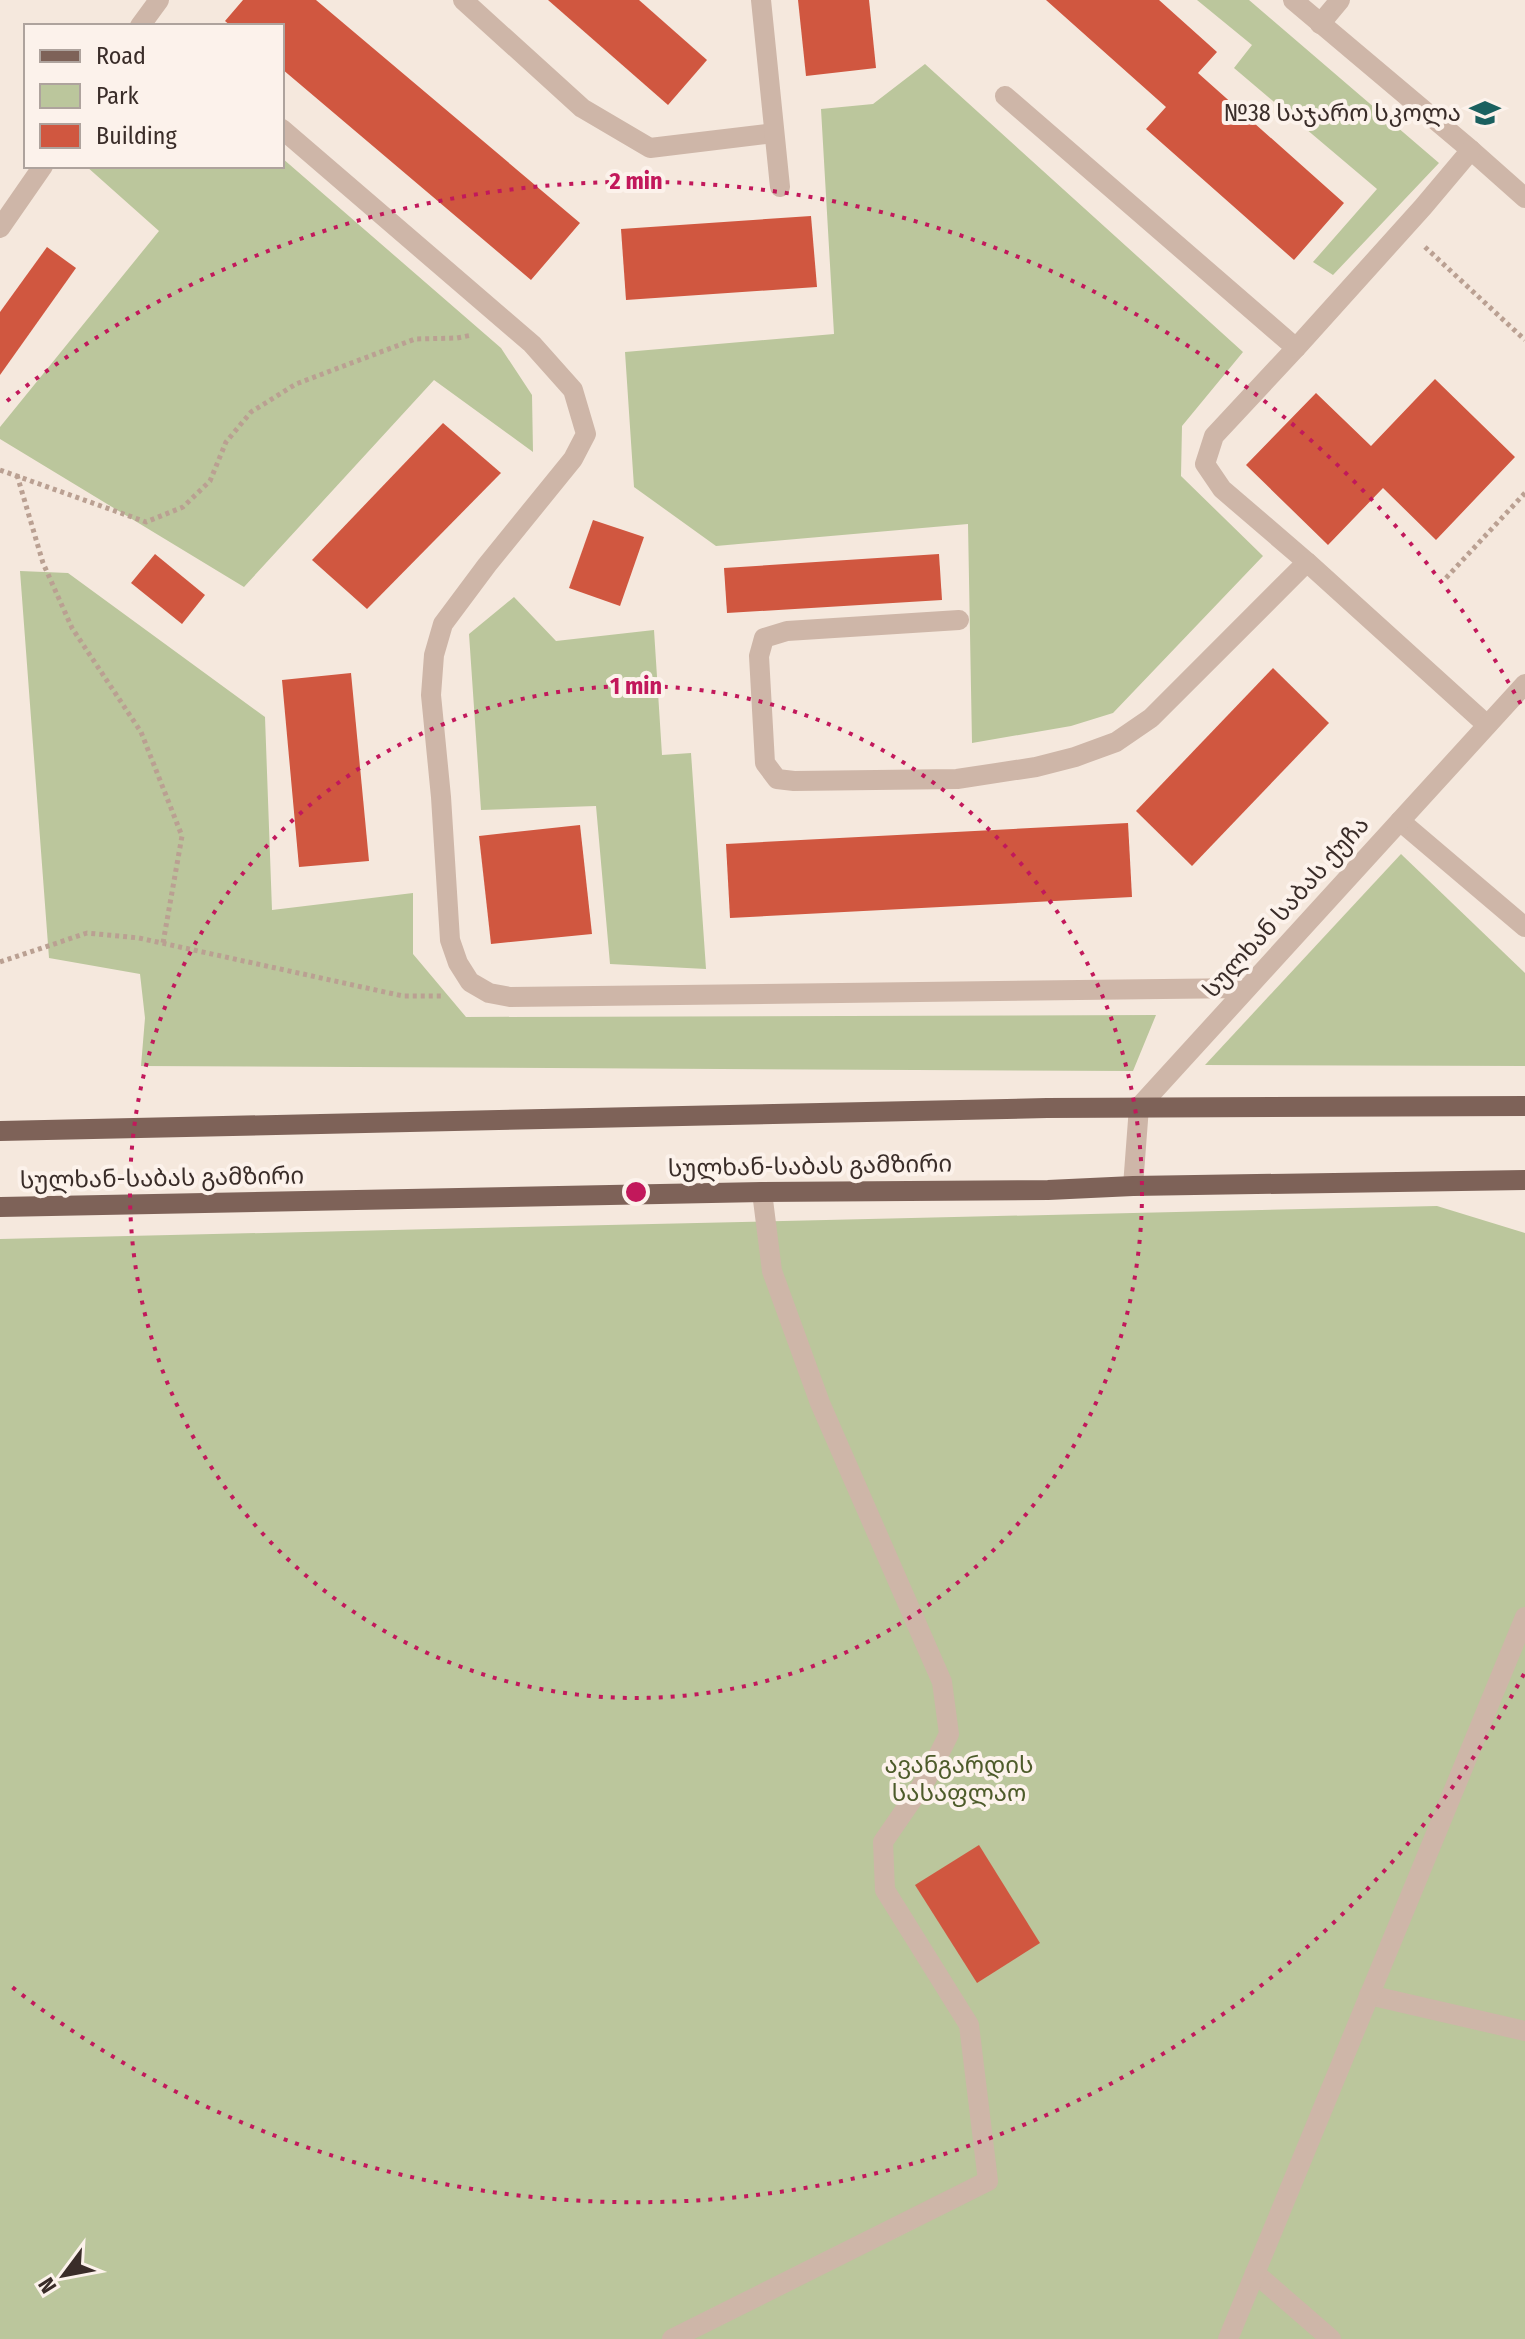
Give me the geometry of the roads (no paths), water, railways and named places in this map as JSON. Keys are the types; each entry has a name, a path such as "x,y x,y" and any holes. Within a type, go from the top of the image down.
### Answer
{"main road":[{"name":"სულხან-საბას გამზირი","path":"0,1131 1139,1107 1525,1106"},
{"name":"სულხან-საბას გამზირი","path":"0,1207 1525,1180"}],"street":[{"path":"463,0 582,108 650,148 774,133"},
{"path":"761,0 780,187"},
{"path":"1293,0 1525,198"},
{"path":"1320,24 1340,0"},
{"path":"1005,96 1296,348"},
{"path":"284,131 532,344 573,390 586,434 573,459 443,624 434,655 431,695 450,940 458,963 470,982 489,993 510,997 1247,988"},
{"path":"1471,150 1214,436 1205,464 1222,489 1487,725"},
{"path":"0,228 42,168"},
{"path":"959,620 787,631 764,638 759,656 765,763 777,779 957,779 1036,767 1116,742 1151,718 1307,562"},
{"name":"სულხან საბას ქუჩა","path":"1139,1107 1525,684"},
{"path":"1400,821 1525,927"},
{"path":"1133,1186 1139,1107"},
{"path":"672,2339 988,2181 969,2025 885,1890 883,1842 927,1778 949,1734 942,1682 814,1388 772,1271 762,1192"},
{"path":"1228,2339 1525,1617"},
{"path":"1369,1995 1525,2031"},
{"path":"1255,2273 1331,2339"}],"place":[{"name":"№38 საჯარო სკოლა","path":"1485,113"}],"park label":[{"name":"ავანგარდის სასაფლაო","path":"959,1779"}]}
